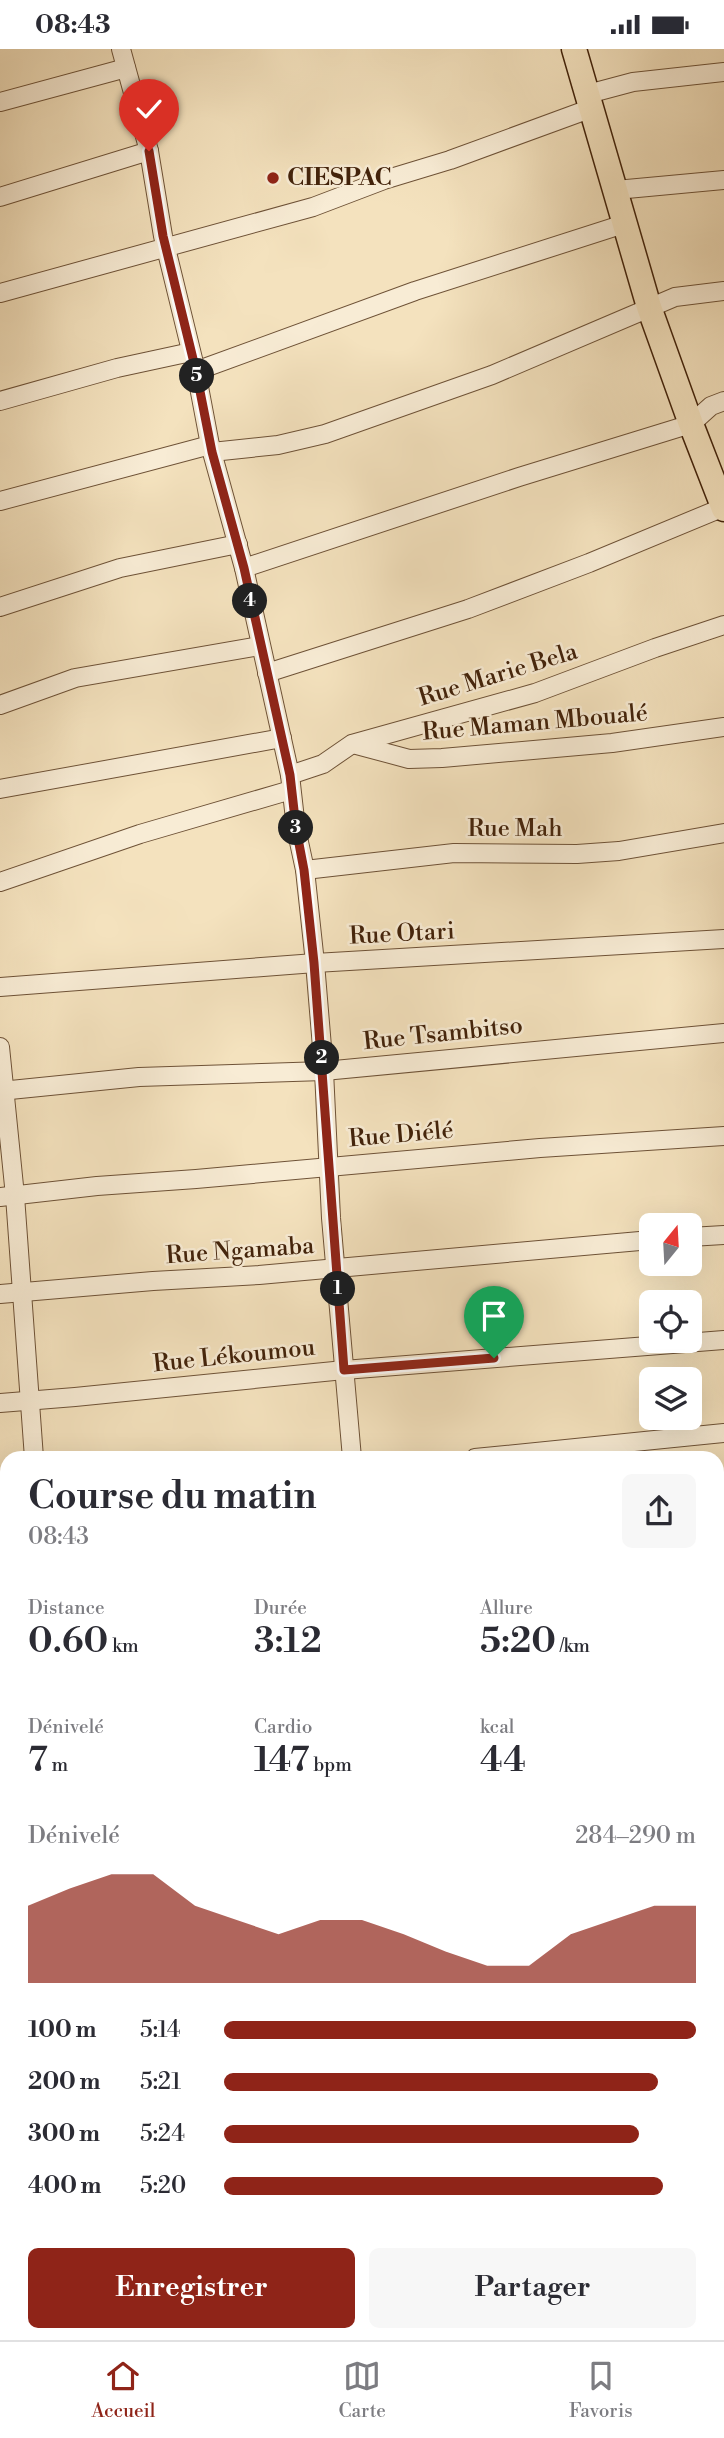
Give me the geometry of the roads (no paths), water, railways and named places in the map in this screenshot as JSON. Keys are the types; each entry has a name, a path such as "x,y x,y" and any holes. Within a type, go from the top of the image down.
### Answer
{"highway":[{"path":"574,49 649,307 724,508"}],"street":[{"path":"121,49 149,151 166,249 196,371 211,449 244,568 290,783 304,870 324,1071 336,1269 351,1451"},
{"path":"0,102 125,68"},
{"path":"0,293 313,208 384,180 450,160 633,82 724,72"},
{"path":"0,197 149,151"},
{"path":"617,190 724,180"},
{"path":"196,371 415,291 626,223"},
{"path":"0,501 211,449 278,445 325,434 492,375 676,297 724,291"},
{"path":"0,401 117,368 191,352"},
{"path":"244,568 691,424 711,407 724,401"},
{"path":"267,673 468,609 724,508"},
{"path":"0,607 120,568 238,544"},
{"name":"Rue Marie Bela","path":"0,882 290,783 352,744 536,693 724,625"},
{"path":"0,705 75,678 260,646"},
{"name":"Rue Maman Mboualé","path":"352,744 409,759 442,758 612,743 724,727"},
{"path":"0,789 282,738"},
{"name":"Rue Mah","path":"304,870 454,853 577,854 619,851 724,832"},
{"name":"Rue Otari","path":"0,987 314,963 724,939"},
{"name":"Rue Tsambitso","path":"2,1091 139,1077 324,1071 724,1033"},
{"path":"0,1047 8,1196 22,1292 34,1451"},
{"name":"Rue Diélé","path":"8,1196 540,1148 724,1136"},
{"path":"702,1236 724,1235"},
{"name":"Rue Ngamaba","path":"0,1294 336,1269 639,1241"},
{"name":"Rue Lékoumou","path":"0,1403 344,1370 724,1340"},
{"path":"545,1451 724,1433"}],"place":[{"name":"CIESPAC","path":"273,178"}]}
